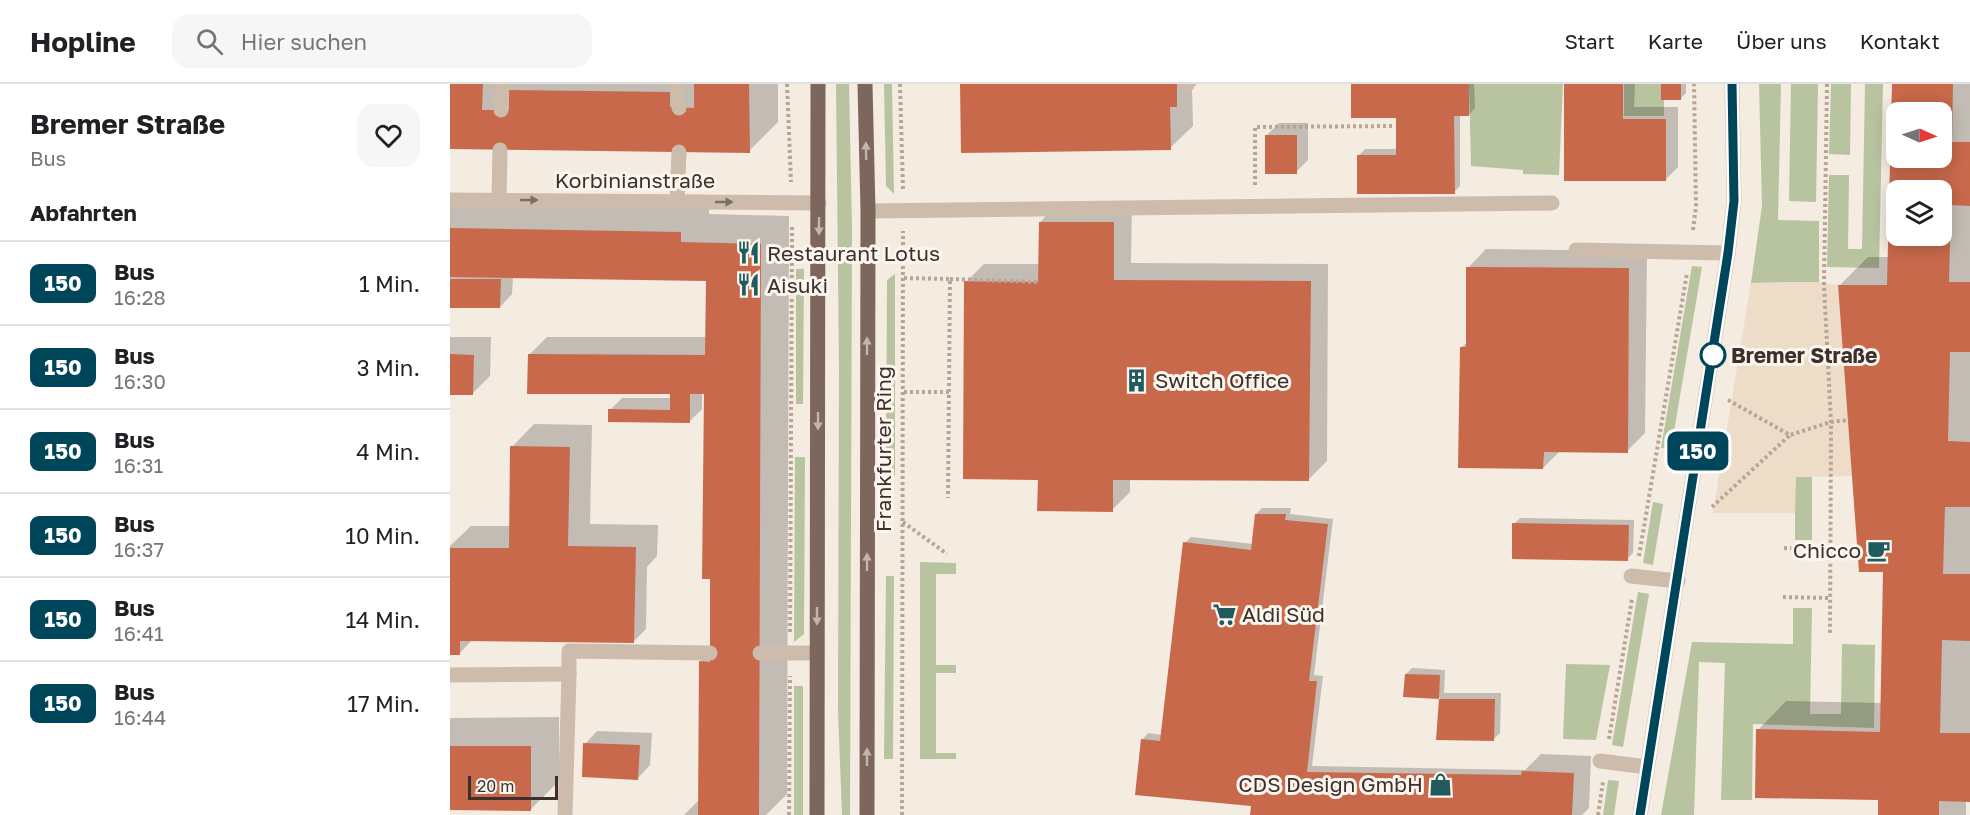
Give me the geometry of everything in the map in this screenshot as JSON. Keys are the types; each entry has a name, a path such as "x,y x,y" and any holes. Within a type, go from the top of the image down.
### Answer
{"main road":[{"path":"817,815 818,84"},
{"name":"Frankfurter Ring","path":"865,84 868,211 867,815"}],"street":[{"path":"501,84 501,110"},
{"path":"677,84 679,108"},
{"path":"1640,815 1728,253 1734,201 1732,84"},
{"path":"499,200 500,150"},
{"path":"677,201 679,152"},
{"name":"Korbinianstraße","path":"450,200 819,203"},
{"path":"868,211 1552,203"},
{"path":"1576,250 1728,253"},
{"path":"1633,577 1678,581"},
{"path":"565,815 569,651 710,652"},
{"path":"760,653 817,653"},
{"path":"450,675 569,674"},
{"path":"1603,761 1647,767"}],"path":[{"path":"787,84 792,202 789,815"},
{"name":"Frankfurter Ring","path":"900,84 904,278 902,815"},
{"path":"1598,815 1603,761 1633,577 1690,252 1696,206 1694,84"},
{"path":"1827,84 1824,285 1831,422 1830,633"},
{"path":"1255,207 1255,127 1394,126"},
{"path":"904,278 1038,282"},
{"path":"948,498 950,279"},
{"path":"904,392 950,392"},
{"path":"1707,396 1731,400 1790,435"},
{"path":"1708,507 1713,508 1790,435 1831,422 1849,420"},
{"path":"903,522 948,554"},
{"path":"1784,548 1830,550"},
{"path":"1783,597 1830,598"}],"green space":[{"path":"836,84 849,84 852,229 850,815 842,815 838,710 839,367"},
{"path":"884,84 892,84 894,194 886,186"},
{"path":"1469,84 1563,84 1559,175 1523,174 1523,170 1471,166"},
{"path":"1624,84 1664,84 1664,116 1624,116"},
{"path":"1759,84 1781,84 1778,220 1819,221 1819,282 1751,283 1762,206"},
{"path":"1791,84 1818,84 1816,202 1789,201"},
{"path":"1831,84 1851,84 1850,155 1829,154"},
{"path":"1865,84 1883,84 1879,268 1827,267 1829,175 1849,175 1848,249 1862,249"},
{"path":"1692,266 1702,267 1671,449 1661,448"},
{"path":"796,269 804,269 803,404 796,404"},
{"path":"895,274 895,476 886,467 887,280"},
{"path":"795,457 805,457 804,634 794,642"},
{"path":"1795,477 1812,477 1812,540 1795,540"},
{"path":"1653,502 1663,504 1653,565 1643,563"},
{"path":"920,562 956,563 956,574 936,574 936,665 956,665 956,673 936,673 936,753 956,753 956,759 920,759"},
{"path":"886,576 894,576 893,759 884,759"},
{"path":"1638,592 1649,594 1623,747 1612,745"},
{"path":"1793,608 1812,608 1810,714 1841,714 1842,644 1875,645 1874,728 1753,724 1752,800 1721,800 1725,663 1699,662 1694,815 1661,815 1692,642 1793,644"},
{"path":"1566,664 1610,665 1596,740 1563,739"},
{"path":"794,686 803,686 803,815 794,815"},
{"path":"1608,780 1619,781 1614,815 1603,815"}],"shaded area":[{"path":"1819,282 1838,285 1852,476 1796,477 1795,513 1713,513 1751,283"}],"building":[{"path":"450,84 483,84 482,110 509,110 509,90 670,92 670,107 694,108 694,84 749,84 750,153 450,149"},
{"path":"960,84 1177,84 1177,107 1170,107 1171,150 961,153"},
{"path":"1351,84 1469,84 1469,116 1454,116 1455,194 1357,194 1357,155 1396,155 1396,118 1351,118"},
{"path":"1564,84 1623,84 1623,119 1666,119 1666,181 1564,181"},
{"path":"1661,84 1681,84 1681,100 1661,100"},
{"path":"1892,84 1953,84 1952,142 1952,102 1892,102"},
{"path":"1265,135 1297,135 1297,174 1265,174"},
{"path":"1952,142 1970,142 1970,206 1952,205 1952,180 1890,180 1890,168 1952,168"},
{"name":"Switch Office","path":"1039,222 1114,222 1114,280 1311,281 1309,481 1113,480 1113,512 1037,511 1038,480 963,479 964,281 1038,282"},
{"path":"450,228 681,232 681,242 761,244 759,815 698,815 699,661 710,662 710,579 702,579 704,394 690,394 690,423 608,422 608,409 670,410 670,394 527,394 528,354 705,355 706,281 450,277"},
{"path":"1888,246 1950,246 1949,282 1970,282 1970,352 1950,352 1948,441 1970,442 1970,507 1945,507 1943,574 1970,574 1970,641 1942,640 1940,733 1970,733 1970,802 1939,801 1939,815 1878,815 1878,800 1755,798 1756,729 1880,732 1883,572 1859,572 1838,285 1887,285"},
{"path":"1466,267 1629,268 1628,453 1544,452 1543,469 1458,468 1460,347 1466,347"},
{"path":"450,279 501,279 500,308 450,308"},
{"path":"450,354 474,355 473,395 450,395"},
{"path":"510,446 570,447 568,546 636,547 634,643 460,641 460,655 450,655 450,548 509,548"},
{"path":"1255,514 1286,514 1285,520 1328,524 1309,681 1317,681 1307,772 1521,775 1522,771 1574,773 1572,815 1250,815 1251,806 1135,795 1141,739 1160,741 1183,542 1251,550"},
{"path":"1512,523 1629,525 1628,561 1512,559"},
{"path":"1405,674 1440,675 1439,699 1403,697"},
{"path":"1439,699 1495,699 1494,741 1436,740"},
{"path":"583,743 640,745 638,780 582,777"},
{"path":"450,746 531,746 531,811 450,810"}],"bus line":[{"name":"150","path":"1640,815 1728,253 1734,201 1732,84"}],"place":[{"name":"Restaurant Lotus","path":"749,253"},
{"name":"Aisuki","path":"749,285"},
{"name":"Bremer Straße","path":"1713,355"},
{"name":"Switch Office","path":"1137,380"},
{"name":"Chicco","path":"1879,550"},
{"name":"Aldi Süd","path":"1224,614"},
{"name":"CDS Design GmbH","path":"1441,784"}]}
